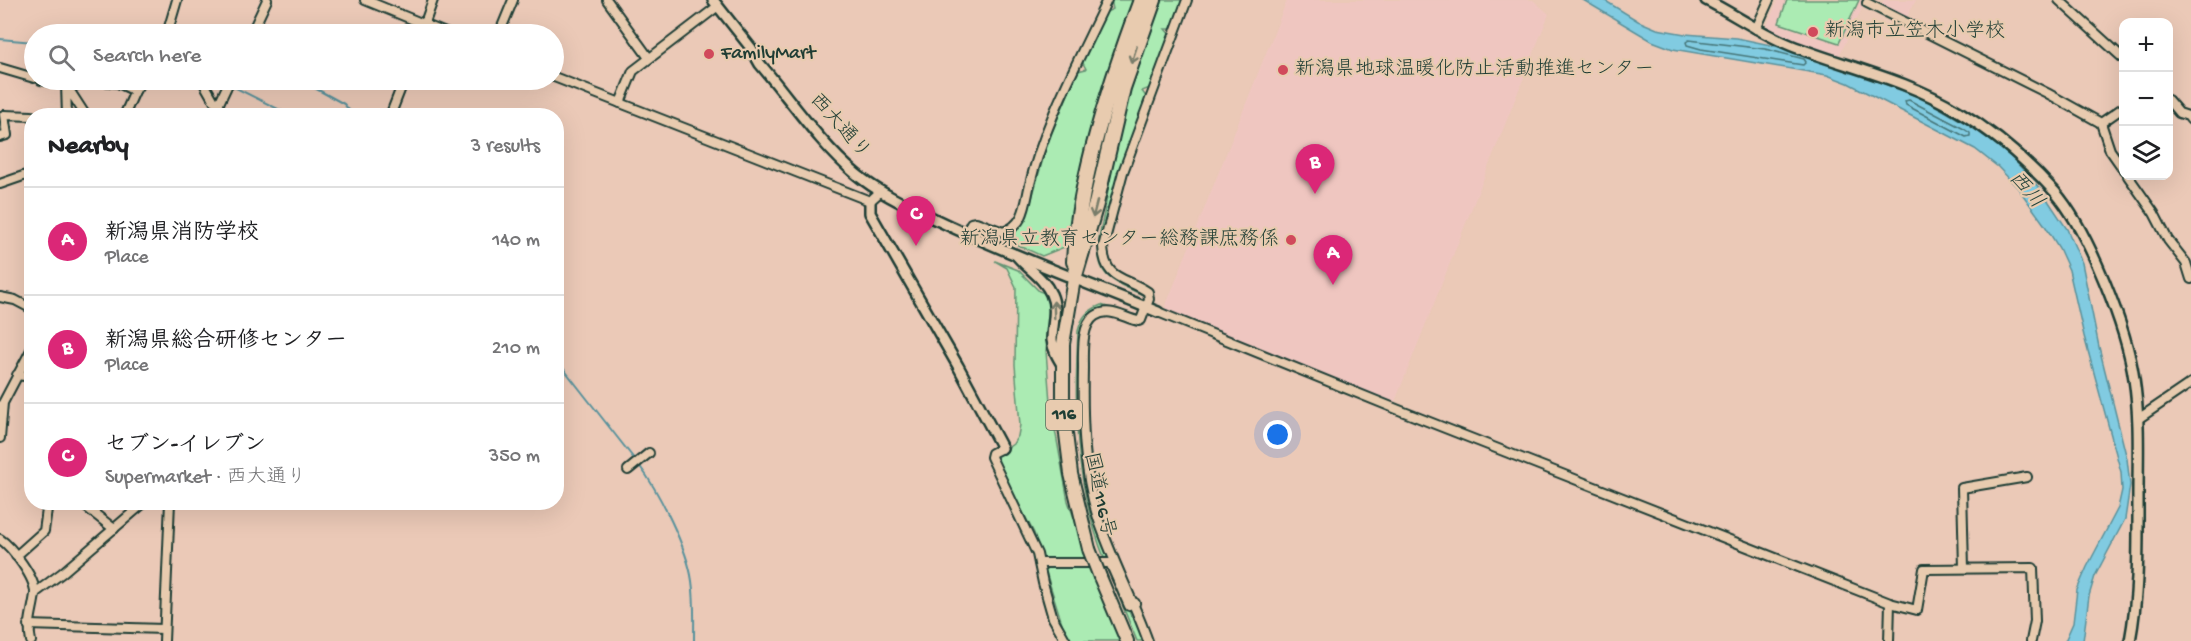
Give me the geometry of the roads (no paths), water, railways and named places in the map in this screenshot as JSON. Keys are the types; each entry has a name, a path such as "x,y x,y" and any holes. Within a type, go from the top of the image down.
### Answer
{"highway":[{"name":"116","path":"1074,279 1075,242 1094,149 1112,86 1142,0"},
{"name":"116","path":"1074,279 1085,246 1123,88 1154,0"},
{"name":"国道116号","path":"1074,279 1063,344 1063,410 1071,474 1089,549 1127,641"}],"street":[{"path":"170,24 177,0"},
{"path":"256,24 267,0"},
{"path":"365,0 387,4 421,24"},
{"path":"423,24 433,0"},
{"path":"503,24 513,0"},
{"path":"607,0 649,58"},
{"path":"966,234 971,223 975,222 1003,232 1017,225 1023,216 1034,169 1046,136 1107,0"},
{"path":"1148,641 1135,603 1099,519 1093,497 1084,437 1083,362 1088,325 1094,316 1112,312 1139,321 1147,308 1148,292 1116,276 1108,268 1104,260 1103,247 1123,172 1187,0"},
{"path":"1706,0 1756,29 1790,45 1885,77 1957,110 1989,131 2027,164 2056,194 2077,227 2106,286 2125,341 2134,377 2138,419 2139,574 2130,641"},
{"path":"1756,29 1769,0"},
{"path":"2059,0 2119,54"},
{"path":"620,103 633,71 716,3"},
{"name":"西大通り","path":"716,3 751,48 760,64 828,147 858,175 905,205 966,234 1158,312"},
{"path":"1867,3 2047,93 2101,123 2110,150 2119,163"},
{"path":"0,68 24,75"},
{"path":"564,81 870,201"},
{"path":"66,90 67,108"},
{"path":"69,90 81,108"},
{"path":"127,108 135,90"},
{"path":"208,90 219,105"},
{"path":"217,108 226,90"},
{"path":"393,108 400,90"},
{"path":"2173,105 2191,120"},
{"path":"2101,123 2119,110"},
{"path":"0,136 7,135 4,115 24,116"},
{"path":"0,184 24,174"},
{"path":"2131,180 2154,213 2168,240 2186,263 2191,279"},
{"path":"881,190 870,201 870,213 1002,448 992,453 991,457 1028,533 1039,563 1053,618 1066,641"},
{"path":"1016,255 1042,280 1052,295 1054,315 1052,341 1063,366"},
{"path":"0,297 24,305"},
{"path":"1158,312 1399,410 1890,603 1917,610 1924,568 2033,568 2035,621 2031,641"},
{"path":"0,438 3,403 24,362"},
{"path":"17,375 24,376"},
{"path":"2138,419 2191,383"},
{"path":"628,470 649,453"},
{"path":"1964,568 1962,488 2027,477"},
{"path":"16,556 44,531 47,510"},
{"path":"90,510 114,529"},
{"path":"35,593 136,510"},
{"path":"164,641 170,510"},
{"path":"0,539 9,545 33,583 35,593 28,625 31,641"},
{"path":"1039,563 1110,563 1129,606 1135,603"},
{"path":"1889,641 1890,603"},
{"path":"28,625 164,629"}],"water":[{"name":"西川","path":"1583,0 1604,0 1638,21 1657,29 1685,34 1737,38 1794,50 1922,98 1967,124 2008,153 2041,190 2067,229 2082,263 2099,347 2127,459 2130,485 2125,519 2095,576 2089,596 2083,641 2065,641 2073,623 2077,590 2118,508 2122,490 2121,472 2084,336 2069,270 2059,248 2018,188 1998,167 1975,149 1848,83 1827,75 1673,49 1652,41"}],"waterway":[{"path":"0,39 24,41"},
{"path":"240,90 276,108"},
{"path":"318,90 347,108"},
{"path":"564,369 635,460"},
{"path":"639,465 655,489 685,553 694,596 694,641"}],"place":[{"name":"新潟市立笠木小学校","path":"1813,32"},
{"name":"FamilyMart","path":"709,54"},
{"name":"新潟県地球温暖化防止活動推進センター","path":"1283,70"},
{"name":"新潟県総合研修センター","path":"1315,194"},
{"name":"新潟県立教育センター総務課庶務係","path":"1291,240"},
{"name":"セブン-イレブン","path":"916,246"},
{"name":"新潟県消防学校","path":"1333,285"}]}
